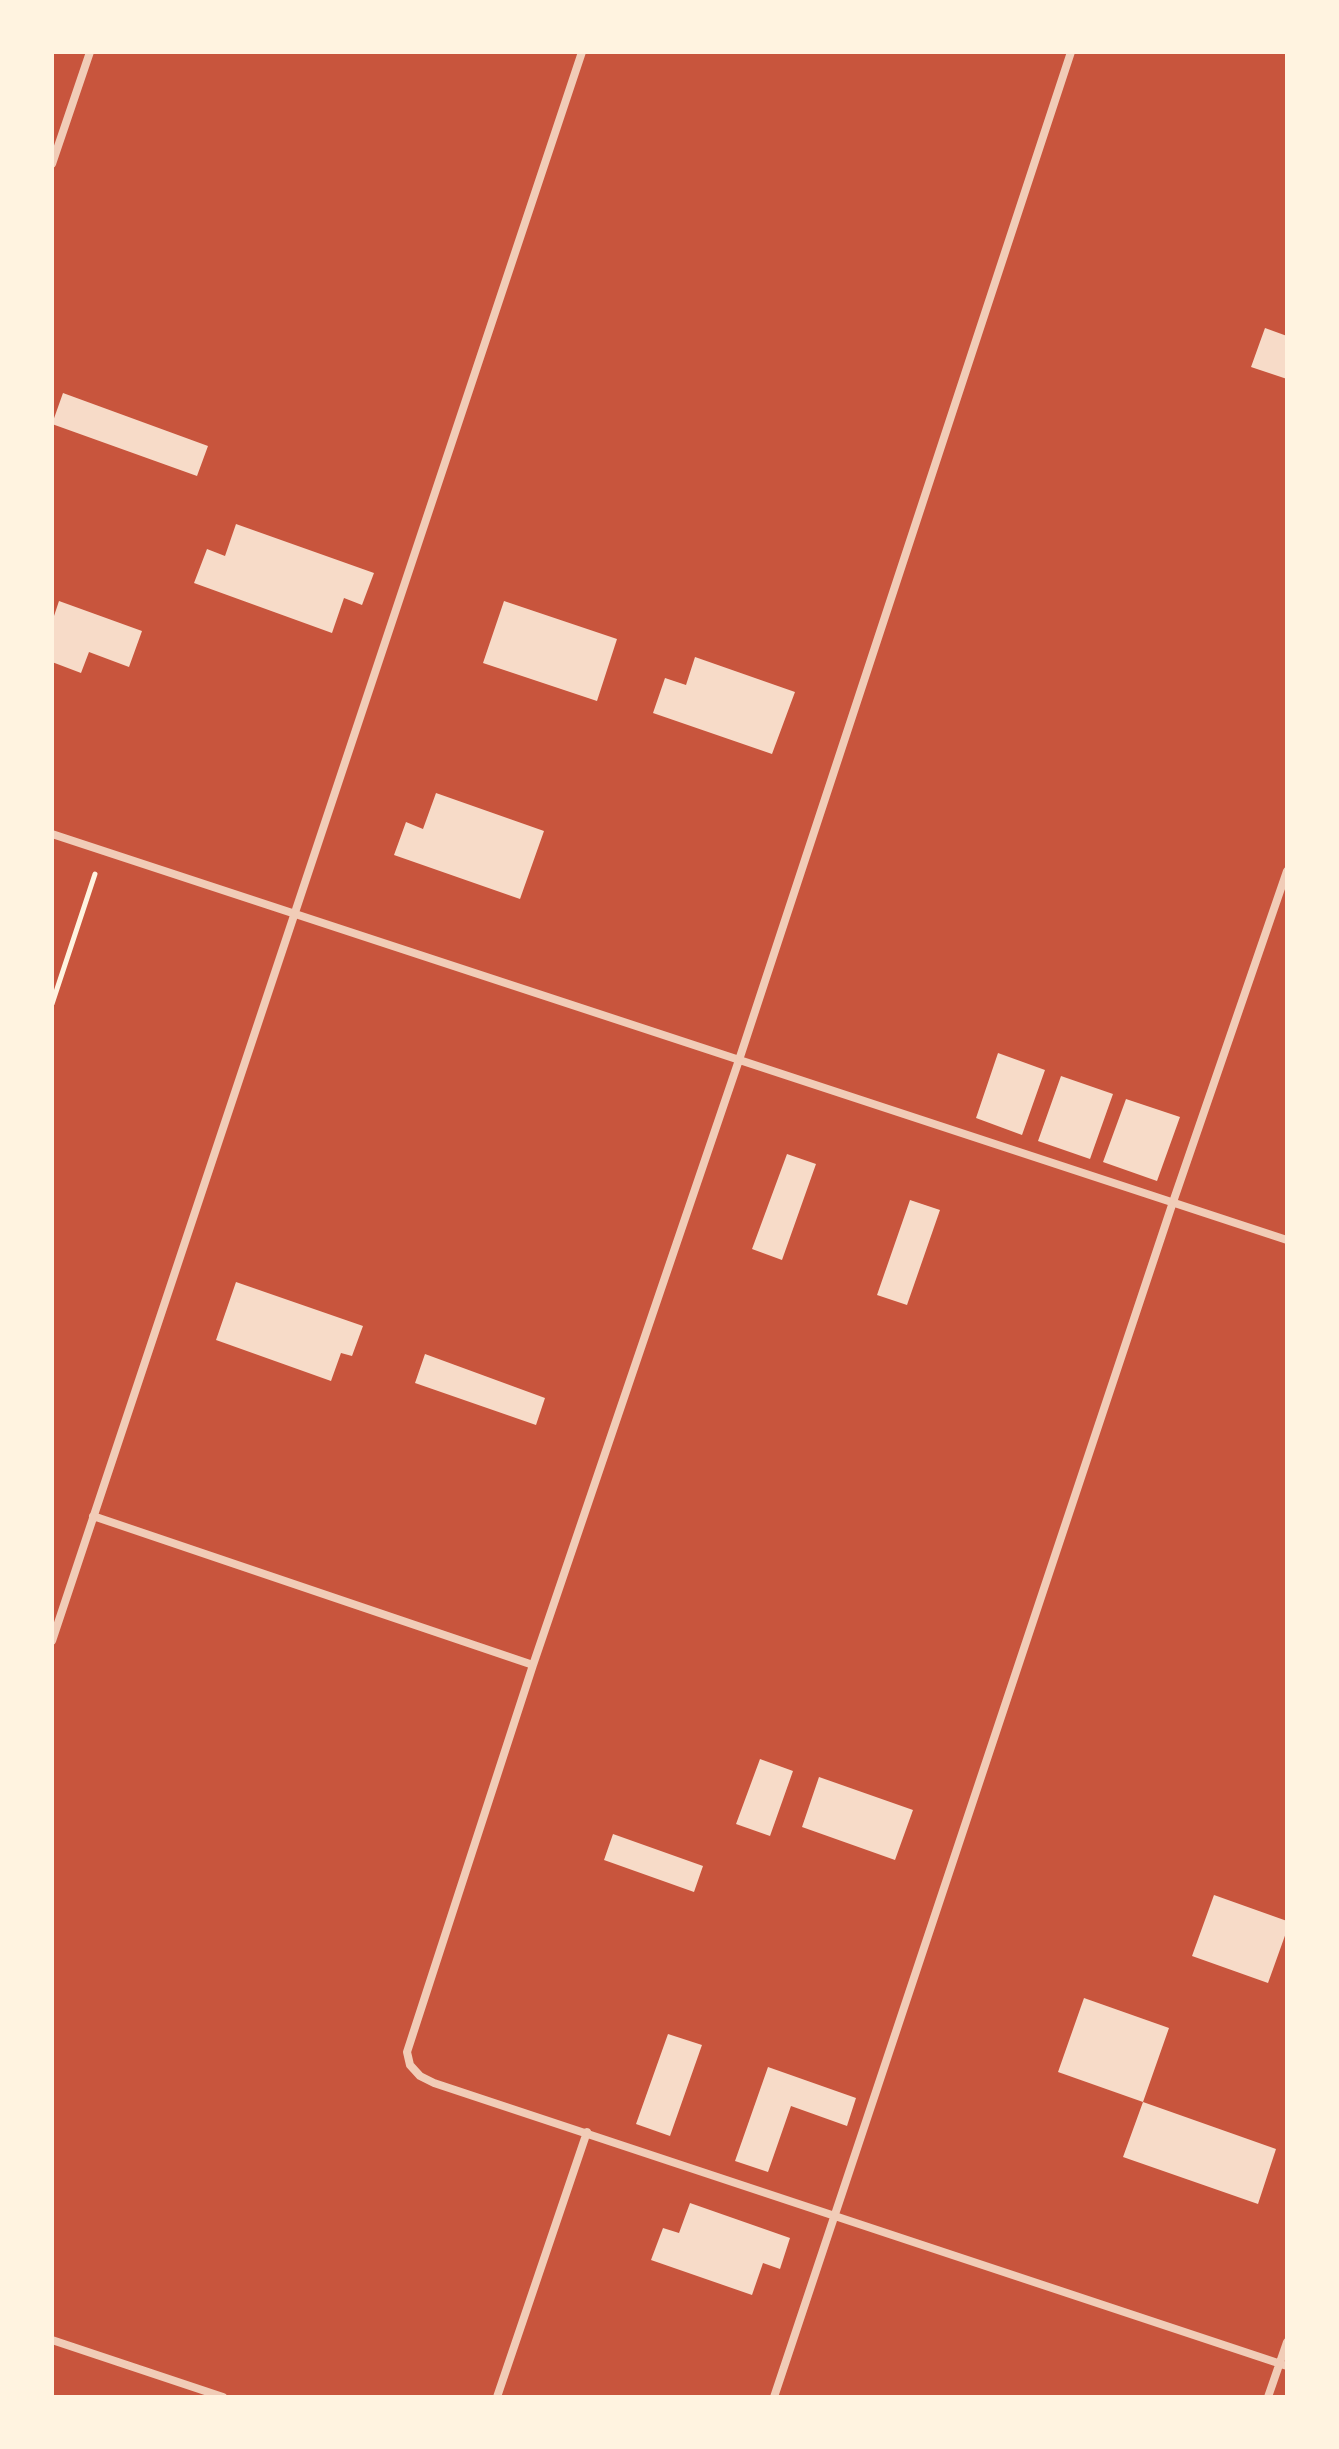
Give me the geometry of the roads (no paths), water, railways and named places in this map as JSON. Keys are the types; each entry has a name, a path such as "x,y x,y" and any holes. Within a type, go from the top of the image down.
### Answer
{"street":[{"path":"52,164 90,52"},
{"path":"52,1641 582,52"},
{"path":"1071,52 739,1060 533,1665 407,2052 410,2065 420,2076 1283,2364"},
{"path":"52,834 1287,1240"},
{"path":"774,2397 1173,1202 1287,871"},
{"path":"93,1516 533,1665"},
{"path":"497,2397 587,2132"},
{"path":"52,2340 223,2397"},
{"path":"1268,2397 1283,2364 1287,2342"}]}
